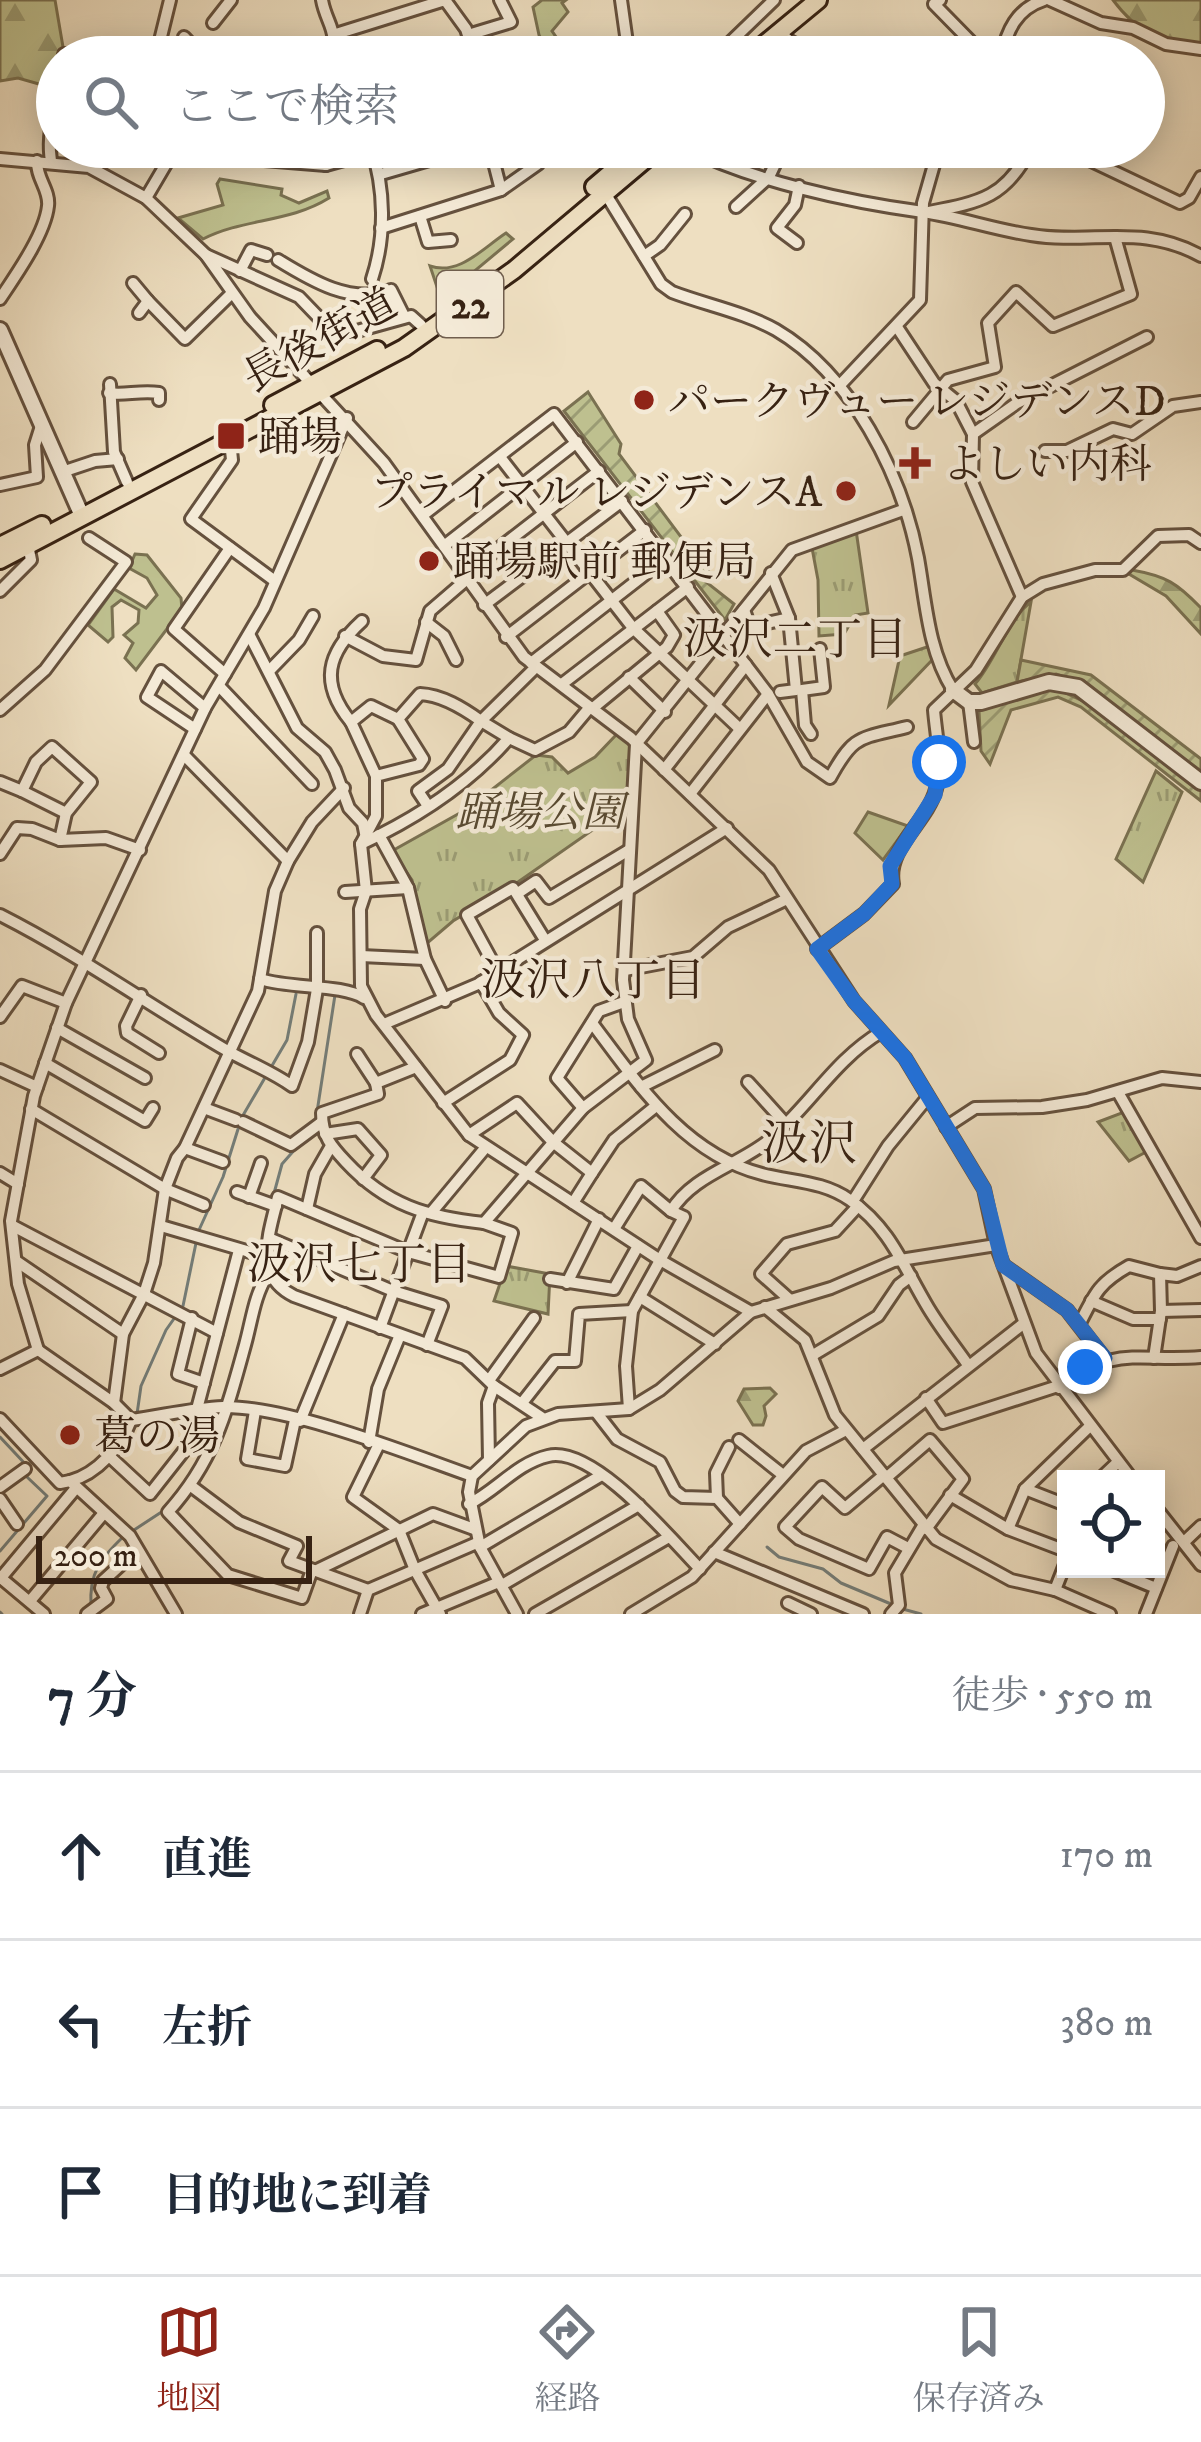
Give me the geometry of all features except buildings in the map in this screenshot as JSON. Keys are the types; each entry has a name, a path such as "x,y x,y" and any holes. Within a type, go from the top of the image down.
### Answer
{"main road":[{"path":"784,36 818,0"},
{"path":"784,36 835,0"},
{"name":"長後街道","path":"80,511 127,482 404,348 464,309 617,168"},
{"name":"長後街道","path":"0,546 230,440 316,389 494,272 629,168"},
{"name":"22","path":"0,560 80,511"}],"street":[{"path":"161,36 170,0"},
{"path":"213,23 231,0"},
{"path":"322,0 335,36"},
{"path":"344,36 445,0 467,36"},
{"path":"476,36 511,22 500,0"},
{"path":"621,0 625,36"},
{"path":"737,36 774,0"},
{"path":"940,0 934,4 965,36"},
{"path":"1004,36 1035,2 1047,0 1101,23 1153,36"},
{"path":"1165,41 1201,49"},
{"path":"0,159 36,161"},
{"path":"0,298 43,226 49,203 38,168"},
{"path":"91,168 146,198 206,255 230,295 346,418 423,514 506,637 533,665 636,745 769,870 817,949 905,1058 984,1189 996,1244 1036,1353 1125,1470"},
{"path":"146,198 159,168"},
{"path":"371,279 381,228 379,168"},
{"path":"381,174 401,168"},
{"path":"495,168 501,190"},
{"path":"381,228 501,190 532,168"},
{"path":"738,168 837,198 1036,236 1135,234 1201,256"},
{"path":"736,207 773,168"},
{"path":"840,385 897,327 923,290 923,203 932,168"},
{"path":"925,212 1002,190 1019,168"},
{"path":"1106,168 1180,203 1189,198 1201,177"},
{"path":"797,243 777,228 795,205 799,186"},
{"path":"601,187 661,284 772,328 797,344 840,385 874,436 903,510 915,544 936,655 953,690 969,702 980,702 1049,682 1069,684 1201,782"},
{"path":"644,256 685,214"},
{"path":"420,216 428,242 451,240"},
{"path":"913,422 948,380 995,367 988,323 1016,292 1053,326 1131,294 1115,237"},
{"path":"206,255 240,271 299,297 325,324 346,334 413,321 391,290 369,299 327,287 251,250 240,271"},
{"path":"133,284 185,339 230,295"},
{"path":"140,313 148,301"},
{"path":"897,327 939,387 956,401 973,434 972,482 1022,597"},
{"path":"0,330 80,511"},
{"path":"973,434 1031,395 1147,338"},
{"path":"127,482 114,452 110,388 120,395 135,389 159,393 159,400"},
{"path":"1046,451 1067,452 1113,429 1132,434 1173,406 1201,401"},
{"path":"423,514 554,414 746,665 774,693 807,762 830,778 847,746 907,727"},
{"path":"131,1420 114,1402 38,1350 8,1220 31,1109 67,1004 205,708 250,636 346,418"},
{"path":"0,485 38,477 34,445 41,426"},
{"path":"230,440 232,460 191,519 275,580"},
{"path":"444,546 577,442"},
{"path":"500,458 633,628 740,729"},
{"path":"62,472 118,459"},
{"path":"345,636 383,656 416,659 437,602 599,470"},
{"path":"484,605 622,500"},
{"path":"484,1223 583,1108 646,1060 624,1002 636,745 792,550 903,510"},
{"path":"506,637 645,530"},
{"path":"817,949 864,914 892,884 892,860 935,795 939,777 934,710 976,670 1022,597 1043,584 1094,570 1124,570 1158,536 1189,535 1201,543"},
{"path":"0,710 45,670 126,562 89,538"},
{"path":"0,591 32,560 28,545"},
{"path":"230,548 174,629 312,784"},
{"path":"428,806 418,791 448,769 481,721 533,665 666,558"},
{"path":"771,574 789,618 805,725 811,734"},
{"path":"562,684 688,587"},
{"path":"744,610 750,627 789,618"},
{"path":"398,719 420,694 427,694 464,708 535,750 569,732 591,707 658,654 674,634 657,611"},
{"path":"268,670 298,640 313,616"},
{"path":"362,621 340,640 330,674 336,704 351,722 376,776 376,816 363,839"},
{"path":"426,622 444,636 456,660"},
{"path":"250,636 297,728 325,752 349,808 363,823 364,998"},
{"path":"690,794 774,693 824,687 820,649"},
{"path":"664,770 746,665"},
{"path":"195,729 147,697 147,690 161,671 205,708"},
{"path":"629,676 665,712"},
{"path":"969,702 974,742"},
{"path":"351,722 371,706 398,719 423,759 418,765 376,776"},
{"path":"363,839 380,836 461,786 509,738"},
{"path":"22,791 36,762 52,747 91,782 66,813 60,840"},
{"path":"184,754 288,861"},
{"path":"0,782 66,813"},
{"path":"114,1402 123,1334 144,1294 165,1189 246,1021 260,979 275,891 313,823 344,788"},
{"path":"0,822 60,840 106,838 140,850"},
{"path":"0,854 17,828"},
{"path":"384,1024 481,982 727,828"},
{"path":"380,836 408,888 425,958 445,1001"},
{"path":"518,893 536,881 549,898 628,850"},
{"path":"345,892 408,888"},
{"path":"497,970 467,915 513,889 545,940"},
{"path":"625,970 693,957 728,927 787,899"},
{"path":"0,914 292,1086 308,1042 317,933"},
{"path":"361,956 425,958"},
{"path":"260,979 296,989 353,991 364,998 469,1135 638,1246 751,1312"},
{"path":"443,1103 510,1060 523,1036 499,1013 481,982"},
{"path":"0,1017 22,986 67,1004"},
{"path":"141,995 127,1033 159,1053"},
{"path":"583,1108 556,1078 604,1007 624,1002"},
{"path":"592,1023 656,1106 692,1139 761,1174 812,1182 855,1204 877,1222 968,1365"},
{"path":"57,1028 145,1078"},
{"path":"671,1210 683,1191 769,1140 848,1053 881,1032"},
{"path":"641,1087 715,1050"},
{"path":"357,1054 378,1094 322,1113 319,1127 331,1146 383,1196 512,1233 499,1277 408,1252 278,1198 263,1256 268,1274 281,1289 465,1358 541,1417"},
{"path":"45,1064 145,1120 154,1108"},
{"path":"376,1083 416,1067"},
{"path":"0,1070 37,1087"},
{"path":"946,1127 975,1108 1042,1107 1119,1094 1162,1078 1201,1082"},
{"path":"748,1082 785,1123"},
{"path":"1119,1094 1201,1238"},
{"path":"789,1299 761,1274 794,1239 835,1231 888,1146 928,1096"},
{"path":"469,1135 517,1103 592,1173"},
{"path":"573,1202 614,1140 656,1106"},
{"path":"204,1108 291,1145 319,1127 358,1129 381,1155 362,1179"},
{"path":"31,1109 165,1189 204,1205"},
{"path":"307,1209 316,1174 331,1146"},
{"path":"380,1328 427,1212 486,1147"},
{"path":"185,1148 223,1162"},
{"path":"254,1169 243,1194 273,1205"},
{"path":"0,1173 18,1184"},
{"path":"614,1229 640,1186 684,1217 632,1311 626,1366 629,1409"},
{"path":"567,1283 598,1219"},
{"path":"8,1220 217,1333"},
{"path":"161,1226 263,1256"},
{"path":"269,1238 393,1291 442,1306 427,1345"},
{"path":"517,1614 478,1539 469,1504 472,1476 541,1417 629,1409 660,1390 751,1312 831,1288 904,1258 996,1244"},
{"path":"550,1279 614,1289 638,1246"},
{"path":"108,1455 150,1494 184,1455 239,1250"},
{"path":"16,1261 123,1334"},
{"path":"1003,1265 1080,1323 1105,1358"},
{"path":"1080,1323 1101,1283 1129,1267 1177,1276 1201,1266"},
{"path":"268,1274 223,1407 218,1439 191,1486 168,1512 228,1575 302,1598 313,1570 434,1514 478,1539"},
{"path":"1154,1358 1161,1315 1160,1274"},
{"path":"813,1355 878,1316 911,1276"},
{"path":"640,1297 715,1344"},
{"path":"1091,1301 1133,1318 1201,1310"},
{"path":"765,1307 805,1340 826,1399 924,1527 954,1550 1012,1580 1055,1590 1110,1614"},
{"path":"522,1403 556,1361 575,1361 579,1314 632,1311"},
{"path":"183,1314 178,1374 204,1383"},
{"path":"255,1412 245,1465 285,1466 298,1420 344,1314"},
{"path":"489,1460 492,1382 534,1318"},
{"path":"863,1449 1023,1324"},
{"path":"400,1335 378,1389 374,1443 353,1498 399,1530 438,1611"},
{"path":"0,1369 38,1350"},
{"path":"926,1397 943,1423 1058,1387 1105,1358 1201,1357"},
{"path":"131,1420 223,1407 255,1412 298,1420 472,1476"},
{"path":"596,1412 617,1439 660,1462 683,1497 717,1498"},
{"path":"0,1419 60,1483 73,1485 128,1534 169,1611"},
{"path":"44,1614 1,1579 73,1485 125,1435 131,1420"},
{"path":"1009,1529 1025,1489 1089,1427"},
{"path":"631,1614 700,1569 806,1451 846,1430"},
{"path":"891,1614 899,1604 895,1573 908,1548 963,1479 930,1440 845,1508 822,1487 785,1527 799,1539 868,1569 887,1537 908,1548"},
{"path":"740,1524 717,1498 716,1473 734,1444 783,1475"},
{"path":"469,1504 546,1456 576,1458 629,1494 700,1569"},
{"path":"1110,1470 1118,1462"},
{"path":"0,1487 25,1469"},
{"path":"191,1486 238,1522 297,1546 289,1561 368,1590 600,1476"},
{"path":"1025,1489 1057,1501"},
{"path":"950,1495 1009,1529 1057,1548"},
{"path":"0,1498 17,1524"},
{"path":"422,1614 500,1583 639,1505"},
{"path":"30,1600 104,1513"},
{"path":"1165,1521 1201,1565"},
{"path":"1146,1614 1179,1542 1201,1526"},
{"path":"535,1614 669,1537"},
{"path":"1165,1541 1179,1542"},
{"path":"91,1612 107,1599 103,1581 137,1550"},
{"path":"714,1552 863,1614"},
{"path":"1055,1590 1060,1578"},
{"path":"1132,1578 1156,1588"},
{"path":"360,1614 368,1590"},
{"path":"788,1604 811,1614"}],"green space":[{"path":"0,0 55,0 61,36 36,36 36,83 18,78 0,81"},
{"path":"542,0 566,0 562,3 568,12 552,31 555,36 540,36 533,7"},
{"path":"1113,0 1201,0 1201,44 1151,33 1132,22"},
{"path":"220,179 282,189 281,195 299,203 327,191 329,198 298,212 203,239 178,218 223,205"},
{"path":"506,233 513,239 441,299 430,266 461,264"},
{"path":"588,392 621,444 619,454 693,553 709,565 706,582 734,604 725,620 564,411"},
{"path":"856,530 868,613 855,615 844,634 819,636 812,548"},
{"path":"135,554 147,555 181,598 182,609 136,670 125,658 133,643 124,635 138,623 139,610 121,600 112,607 113,637 108,642 88,625 114,589 146,608 157,595 147,578 129,568"},
{"path":"1132,570 1162,578 1193,599 1201,608 1201,634 1166,596 1129,574"},
{"path":"1031,602 1017,682 982,693 975,684"},
{"path":"930,646 933,659 889,705 900,656"},
{"path":"1021,660 1091,675 1201,759 1201,772 1079,681 1056,674 1017,682"},
{"path":"1059,690 1087,703 1201,791 1201,801 1081,707 1058,697 1011,710 990,764 981,751 979,711 1040,691"},
{"name":"踊場公園","path":"617,734 632,745 627,806 453,921 425,945 412,880 392,851 467,809 536,755 552,757 568,773 595,757"},
{"path":"1156,771 1182,792 1143,882 1116,859"},
{"path":"868,812 908,826 883,860 855,833"},
{"path":"1124,1112 1146,1152 1129,1161 1098,1122"},
{"path":"506,1266 550,1274 548,1314 494,1301"},
{"path":"770,1388 776,1394 764,1406 763,1425 753,1425 738,1401 744,1389"}],"waterway":[{"path":"242,1117 287,1040 296,994"},
{"path":"317,1112 335,995"},
{"path":"199,1230 239,1126"},
{"path":"273,1197 282,1164 297,1147"},
{"path":"137,1414 141,1386 166,1330 183,1306 196,1243"},
{"path":"256,1285 261,1259"},
{"path":"243,1331 251,1300"},
{"path":"224,1400 236,1358"},
{"path":"0,1437 29,1468 27,1477 47,1496 0,1551"},
{"path":"131,1532 163,1511"},
{"path":"91,1606 98,1567 123,1537"},
{"path":"767,1547 779,1557 823,1569 841,1583 891,1604"},
{"path":"899,1608 921,1614"}],"place":[{"name":"パークヴュー レジデンスD","path":"644,400"},
{"name":"踊場","path":"231,436"},
{"name":"よしい内科","path":"915,463"},
{"name":"プライマル レジデンスA","path":"846,491"},
{"name":"踊場駅前 郵便局","path":"429,561"},
{"name":"葛の湯","path":"70,1435"}],"district":[{"name":"汲沢二丁目","path":"795,638"},
{"name":"汲沢八丁目","path":"593,979"},
{"name":"汲沢","path":"809,1142"},
{"name":"汲沢七丁目","path":"359,1263"}],"route":[{"path":"939,762 935,795 892,860 892,884 864,914 817,949 854,1001 905,1058 984,1189 1003,1265 1067,1310 1105,1358 1085,1367"}]}
